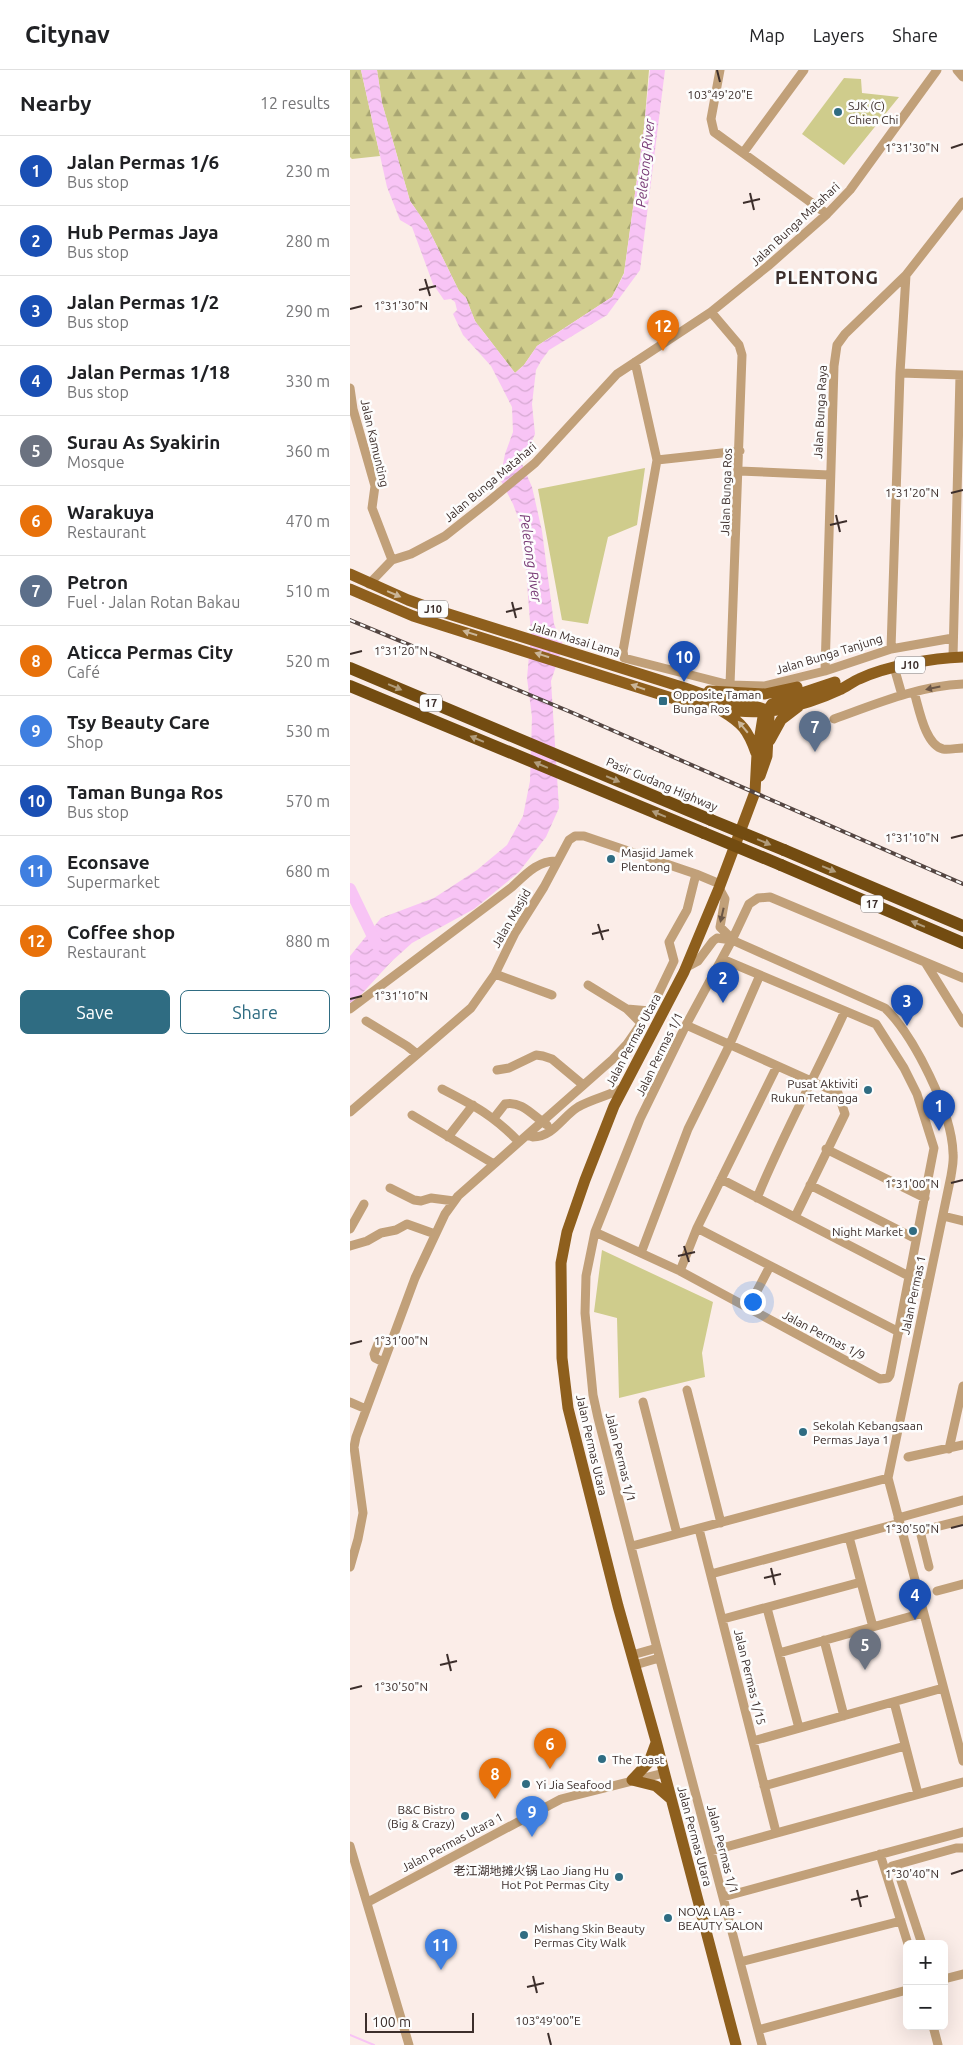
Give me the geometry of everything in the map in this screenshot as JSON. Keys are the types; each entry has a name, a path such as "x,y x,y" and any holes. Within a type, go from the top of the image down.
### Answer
{"highway":[{"name":"Pasir Gudang Highway","path":"350,668 963,926"},
{"name":"17","path":"350,686 781,865 963,943"}],"main road":[{"name":"Jalan Masai Lama","path":"350,574 408,600 518,642 729,702 760,706 767,711"},
{"name":"Jalan Masai Lama","path":"350,589 413,616 518,642"},
{"name":"Jalan Masai Lama","path":"569,658 697,706 751,713 810,700 840,690 858,679 894,667 958,657"},
{"path":"685,688 753,695 817,683 858,679"},
{"path":"767,711 772,704 781,700 835,682"},
{"path":"768,744 781,720 788,713 810,700"},
{"path":"718,709 739,722 746,730 757,754"},
{"name":"Jalan Permas Utara","path":"736,2045 568,1408 562,1358 561,1263 567,1232 614,1106 686,968 720,886 764,765 768,744 769,717 767,711"},
{"name":"Jalan Permas Utara","path":"757,782 757,754 762,722 767,711"},
{"path":"656,1741 649,1762 632,1780 656,1786 671,1798"}],"street":[{"path":"720,70 711,119 714,132 827,214"},
{"path":"743,153 804,70"},
{"name":"Jalan Bunga Matahari","path":"370,584 392,560 410,554 445,536 488,502 535,463 617,374 711,312 768,266 827,214 850,190 937,70"},
{"path":"956,70 963,77"},
{"name":"Jalan Bunga Raya","path":"825,671 829,475 834,366 837,345 845,334 906,275 963,202"},
{"path":"891,649 900,373 906,275"},
{"path":"891,288 904,301"},
{"name":"Jalan Bunga Ros","path":"711,312 739,345 742,355 730,685"},
{"path":"635,362 657,460 740,451"},
{"path":"900,373 962,375 960,499 953,638 958,657"},
{"name":"Jalan Kamunting","path":"350,388 353,409 375,486 372,508 392,560"},
{"name":"Jalan Bunga Tanjung","path":"657,460 623,652 624,658 730,685 764,686 825,671 891,649 953,638"},
{"path":"739,471 829,475"},
{"path":"894,667 902,695"},
{"path":"834,719 902,695 949,685 963,684"},
{"path":"914,692 929,739 935,745 944,749 963,748"},
{"name":"Jalan Masjid","path":"350,1112 471,1008 495,974 515,933 569,840 575,836 584,836 696,874 720,886"},
{"path":"350,1009 512,887 533,868 551,861 558,861"},
{"path":"350,1567 363,1513 352,1447 415,1278 435,1234 454,1201 582,1084 613,1059 642,1024 674,961 669,942 686,910 696,874"},
{"path":"720,886 726,898 720,927 732,940"},
{"name":"Jalan Permas 1/1","path":"762,2045 659,1658 593,1395 585,1313 586,1276 595,1232 640,1119 749,904 758,898 770,897 925,962"},
{"path":"686,968 698,961 717,938 732,940"},
{"name":"Jalan Permas 1","path":"732,940 885,1008 894,1017 932,1081 950,1134 953,1164 888,1478 963,1761"},
{"path":"697,1228 899,1332 934,1148 917,1094 904,1068 876,1024 722,960"},
{"path":"925,962 963,978"},
{"path":"925,962 963,1023"},
{"path":"495,974 552,995"},
{"path":"641,1253 688,1129 729,1046 760,975"},
{"path":"588,985 627,1009 642,1024"},
{"path":"627,1009 650,1011"},
{"path":"757,1198 775,1153 846,1011"},
{"path":"366,1021 408,1046 417,1054"},
{"path":"686,1025 729,1046 838,1093 845,1114 826,1149 795,1217"},
{"path":"498,1070 509,1068 536,1056 543,1056 552,1059 582,1084"},
{"path":"680,1271 697,1228 778,1066"},
{"path":"527,1135 532,1138 538,1137 554,1129 578,1107 623,1088"},
{"path":"442,1089 494,1118 519,1142"},
{"path":"494,1118 505,1104 508,1103 528,1110 554,1129"},
{"path":"578,1107 600,1104 614,1106"},
{"path":"448,1137 473,1105"},
{"path":"412,1115 494,1164"},
{"path":"826,1149 925,1198"},
{"path":"721,1179 928,1286"},
{"path":"810,1185 916,1239"},
{"path":"390,1188 414,1200 422,1201 431,1198 454,1201"},
{"path":"350,1229 364,1204"},
{"path":"943,1216 963,1221"},
{"path":"350,1246 367,1241 380,1233 396,1230 407,1224 435,1234"},
{"name":"Jalan Permas 1/9","path":"595,1232 680,1271 880,1379 888,1378 890,1375 899,1332"},
{"path":"748,1308 770,1266"},
{"path":"378,1344 374,1354 375,1358 383,1362"},
{"path":"949,1449 963,1386"},
{"path":"687,1390 721,1523"},
{"path":"350,1402 366,1409"},
{"path":"643,1402 677,1534"},
{"path":"908,1457 963,1445"},
{"path":"632,1546 888,1478"},
{"path":"711,1574 849,1537 963,1500"},
{"path":"929,1567 920,1532 963,1520"},
{"name":"Jalan Permas 1/15","path":"699,1529 776,1832"},
{"path":"849,1537 873,1627"},
{"path":"723,1619 861,1582"},
{"path":"936,1591 963,1584"},
{"path":"767,1608 799,1728"},
{"path":"779,1653 923,1613"},
{"path":"824,1640 844,1716"},
{"path":"634,1660 657,1648"},
{"path":"634,1660 659,1658"},
{"path":"753,1741 943,1688"},
{"path":"894,1702 918,1794"},
{"path":"764,1786 905,1746"},
{"name":"Jalan Permas Utara 1","path":"368,1902 561,1799 664,1773"},
{"path":"711,1851 963,1782"},
{"path":"723,1897 963,1832"},
{"path":"350,1846 409,2045"},
{"path":"884,1868 956,1848 963,1848"},
{"path":"880,1854 907,1940"},
{"path":"896,1865 921,1940"},
{"path":"740,1962 901,1921"},
{"path":"948,1978 963,1974"},
{"path":"758,2030 903,1991"},
{"path":"934,2030 938,2045"}],"green space":[{"path":"350,70 361,70 380,156 352,159 350,157"},
{"path":"377,70 649,70 644,128 624,273 612,297 537,346 524,365 515,373 475,321 466,298 459,291 426,224 410,201 382,103"},
{"path":"844,78 861,79 862,93 899,97 844,165 802,134"},
{"path":"645,468 637,525 608,537 588,624 562,620 538,489"},
{"path":"602,1250 713,1302 702,1353 705,1377 619,1398 617,1318 594,1312"}],"water":[{"name":"Peletong River","path":"361,70 377,70 382,103 410,201 426,224 459,291 466,298 475,321 515,373 524,365 537,346 612,297 624,274 650,70 665,70 640,270 607,315 549,350 541,361 536,370 532,404 535,434 522,464 532,487 542,531 554,624 563,645 551,681 559,808 546,837 519,872 474,909 412,943 391,962 357,999 350,1003 350,956 381,918 434,898 477,870 507,845 523,816 530,781 532,717 527,678 531,634 523,531 513,504 500,479 505,454 513,432 512,407 491,366 463,335 453,314 457,310 455,302 451,299 444,300 433,284 412,227 400,220 387,187"}],"waterway":[{"path":"350,889 377,945"},
{"path":"350,2035 374,2045"}],"railway":[{"path":"350,620 573,713 963,884"}],"place":[{"name":"SJK (C) Chien Chi","path":"838,112"},
{"name":"Coffee shop","path":"663,351"},
{"name":"Taman Bunga Ros","path":"684,682"},
{"name":"Opposite Taman Bunga Ros","path":"663,701"},
{"name":"Petron","path":"815,752"},
{"name":"Masjid Jamek Plentong","path":"611,859"},
{"name":"Hub Permas Jaya","path":"723,1003"},
{"name":"Jalan Permas 1/2","path":"907,1026"},
{"name":"Pusat Aktiviti Rukun Tetangga","path":"868,1090"},
{"name":"Jalan Permas 1/6","path":"939,1131"},
{"name":"Night Market","path":"913,1231"},
{"name":"Sekolah Kebangsaan Permas Jaya 1","path":"803,1432"},
{"name":"Jalan Permas 1/18","path":"915,1620"},
{"name":"Surau As Syakirin","path":"865,1670"},
{"name":"The Toast","path":"602,1759"},
{"name":"Warakuya","path":"550,1769"},
{"name":"Yi Jia Seafood","path":"526,1784"},
{"name":"Aticca Permas City","path":"495,1799"},
{"name":"B&C Bistro (Big & Crazy)","path":"465,1816"},
{"name":"Tsy Beauty Care","path":"532,1837"},
{"name":"老江湖地摊火锅 Lao Jiang Hu Hot Pot Permas City","path":"619,1877"},
{"name":"NOVA LAB - BEAUTY SALON","path":"668,1918"},
{"name":"Mishang Skin Beauty Permas City Walk","path":"524,1935"},
{"name":"Econsave","path":"441,1970"}],"district":[{"name":"PLENTONG","path":"827,277"}]}
